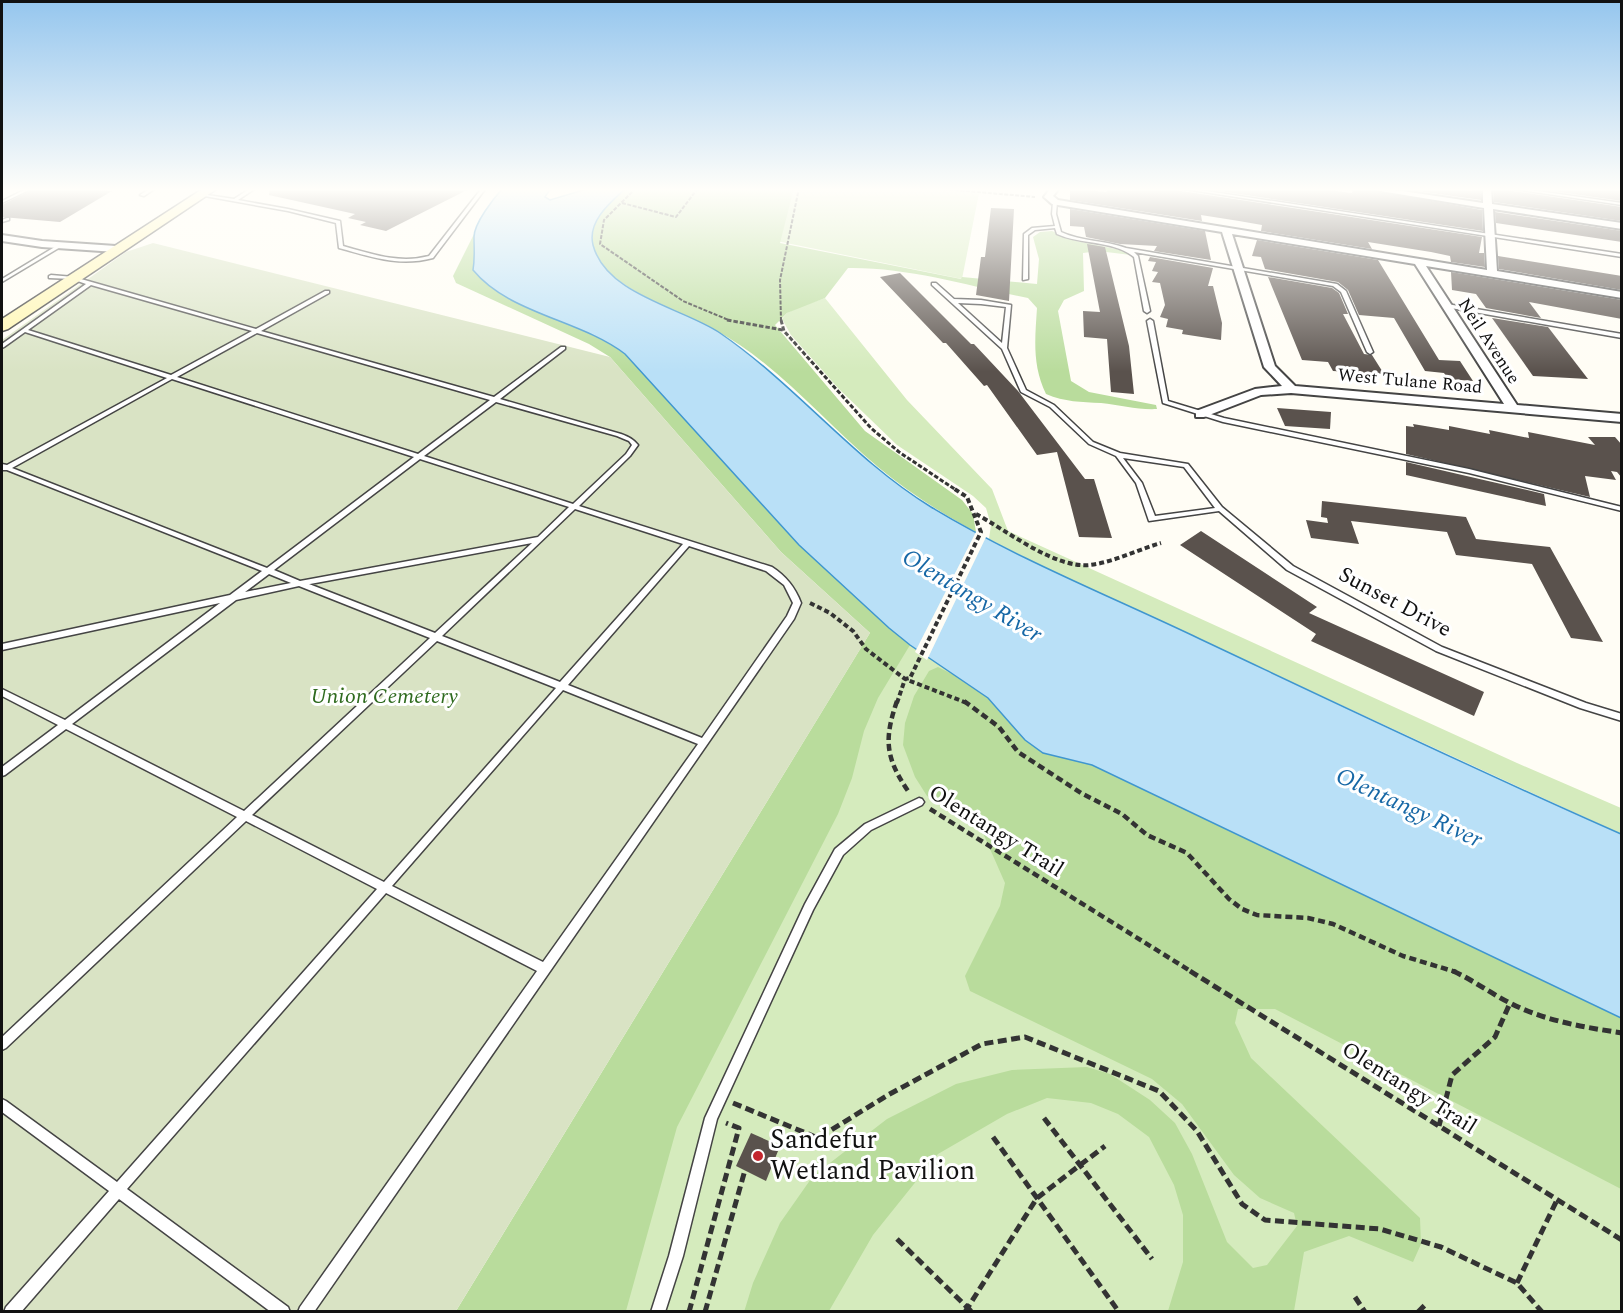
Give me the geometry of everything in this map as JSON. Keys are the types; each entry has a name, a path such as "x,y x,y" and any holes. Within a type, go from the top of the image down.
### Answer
{"main road":[{"path":"2,310 95,249"},
{"path":"2,326 116,249"}],"street":[{"path":"1232,249 1270,367 1291,389"},
{"path":"1342,249 1622,296"},
{"name":"Neil Avenue","path":"1491,249 1492,274"},
{"name":"Neil Avenue","path":"1419,262 1512,407"},
{"name":"West Tulane Road","path":"1200,414 1259,392 1291,389 1622,418"}],"lane":[{"path":"2,281 55,249"},
{"path":"351,249 410,262 431,257 437,249"},
{"path":"1025,279 1026,249"},
{"path":"1126,249 1136,256 1148,311"},
{"path":"1128,249 1321,281 1340,288 1370,352"},
{"path":"1578,249 1622,256"},
{"path":"2,1044 540,539 628,455 635,445 631,440 495,399 72,278 51,276"},
{"path":"2,346 90,283"},
{"path":"934,284 1004,348 1023,391 1052,406 1091,443 1118,455 1139,483 1152,519 1220,508"},
{"path":"3,468 327,292"},
{"path":"953,301 1009,306 1004,348"},
{"path":"1446,306 1622,336"},
{"path":"1150,321 1165,402 1200,414 1469,471 1622,509"},
{"path":"24,330 769,569 782,577 792,588 797,603 791,617 305,1311"},
{"path":"2,772 563,348"},
{"name":"Sunset Drive","path":"1118,455 1186,465 1220,508 1290,568 1438,650 1622,718"},
{"path":"3,468 302,583 435,638 703,742"},
{"path":"2,647 231,600 302,583 540,539"},
{"path":"11,1311 688,543"},
{"path":"2,692 544,969"},
{"path":"658,1311 676,1256 711,1118 809,907 839,852 868,827 919,802"},
{"path":"2,1105 283,1311"}],"path":[{"path":"610,249 625,257 637,270 659,286 706,314 731,323 783,330"},
{"path":"783,330 778,319 778,296 787,249"},
{"name":"Olentangy Trail","path":"783,330 871,429 899,452 967,496 981,532 910,678 905,679 887,734 888,756 896,775 919,802 1622,1240"},
{"path":"975,514 1063,560 1079,565 1094,564 1161,543"},
{"path":"797,603 810,603 830,613 853,631 867,649 905,679 952,695 987,716 1018,752 1081,793 1122,814 1147,835 1187,853 1229,899 1242,909 1265,916 1308,918 1333,924 1403,957 1447,968 1469,978 1510,1003 1568,1025 1622,1033"},
{"path":"1438,1126 1452,1076 1495,1037 1510,1003"},
{"path":"720,1097 818,1137 888,1095 982,1044 1025,1037 1159,1091 1197,1131 1242,1204 1265,1220 1380,1229 1441,1247 1517,1283 1542,1311"},
{"path":"689,1311 739,1128 711,1118"},
{"path":"1044,1118 1152,1258"},
{"path":"993,1137 1119,1311"},
{"path":"897,1239 968,1310 1037,1198 1105,1146"},
{"path":"705,1311 745,1170"},
{"path":"1517,1283 1557,1200"},
{"path":"1355,1297 1365,1311"},
{"path":"1418,1311 1426,1304"}],"green space":[{"name":"Union Cemetery","path":"134,249 178,249 610,357 781,552 870,633 456,1311 2,1311 2,340 126,252"},
{"path":"466,249 476,249 473,270 488,285 525,307 588,333 625,354 799,545 910,645 878,698 864,731 852,778 838,814 677,1127 626,1311 456,1311 870,633 781,552 610,357 589,344 456,283 453,276"},
{"path":"594,249 812,249 961,279 962,277 1037,284 1039,259 1036,249 1126,251 1131,255 1098,251 1083,253 1084,291 1064,300 1058,311 1071,381 1089,392 1156,405 1157,409 1073,401 1046,394 1036,362 1037,308 1028,298 916,274 848,268 825,298 787,313 775,325 865,431 962,500 973,514 976,532 925,502 889,476 759,359 715,330 625,285 598,259"},
{"path":"817,249 968,249 962,279"},
{"path":"825,298 907,400 992,489 1008,531 1517,763 1621,808 1621,834 1070,580 989,539 991,525 986,508 973,496 897,445 839,389 791,335 782,319 787,313"},
{"path":"870,633 910,645 988,698 1025,740 1621,1018 1621,1311 456,1312"},
{"path":"938,667 988,698 1025,740 1043,753 1092,765 1621,1018 1621,1189 1275,1009 1238,1009 1235,1023 1251,1058 1420,1218 1421,1244 1413,1262 1349,1236 1304,1252 1294,1311 1168,1311 1183,1262 1183,1215 1174,1185 1149,1137 1118,1114 1091,1103 1047,1098 1007,1114 938,1154 873,1235 829,1311 744,1312 753,1283 780,1223 813,1176 887,1119 956,1084 1012,1070 1087,1067 1110,1074 1150,1100 1175,1123 1192,1154 1227,1242 1253,1268 1267,1265 1297,1226 1294,1213 1260,1198 1234,1175 1182,1104 1152,1079 970,991 965,976 1000,906 1005,883 983,833 927,796 915,777 903,745 905,723 914,696 929,671"}],"water":[{"name":"Olentangy River","path":"474,249 595,249 601,262 613,276 629,288 720,333 748,353 876,467 931,507 964,526 1064,576 1621,834 1621,1018 1092,765 1043,753 1025,740 988,698 889,628 799,545 625,354 607,342 506,297 488,285 473,270"}],"pier":[{"path":"977,530 987,535 927,660 915,652"}],"building":[{"path":"986,249 1012,249 1009,301 976,295 981,257 985,257"},
{"path":"1088,249 1106,249 1129,346 1134,394 1111,392 1107,339 1084,337 1083,311 1100,312"},
{"path":"1209,249 1211,260 1154,251"},
{"path":"1254,249 1313,249 1378,260 1439,360 1460,361 1473,381 1448,379 1444,373 1425,371 1394,318 1359,315 1348,290 1338,282 1265,269 1261,257 1252,256"},
{"path":"1414,249 1480,249 1479,253 1484,253 1485,267 1451,262 1450,256"},
{"path":"1498,256 1622,276 1622,290 1499,269"},
{"path":"1150,257 1213,268 1208,286 1213,286 1222,323 1221,340 1182,334 1183,330 1166,327 1168,319 1160,317 1165,305 1160,283 1152,282 1158,272 1152,271 1156,262 1148,261"},
{"path":"1451,272 1622,300 1622,319 1529,302 1541,318 1486,308 1476,294 1452,290"},
{"path":"900,273 971,344 974,344 1018,391 1085,479 1094,479 1112,538 1079,537 1057,452 1037,455 987,385 984,386 946,343 943,343 880,277"},
{"path":"1268,277 1332,288 1339,293 1348,314 1343,314 1364,354 1372,355 1384,374 1333,371 1328,362 1302,360"},
{"path":"1492,318 1548,327 1588,379 1533,376"},
{"path":"1277,408 1331,412 1330,429 1285,426"},
{"path":"1413,424 1449,430 1449,426 1490,434 1489,430 1529,438 1528,432 1595,445 1588,437 1615,437 1622,445 1622,478 1617,472 1611,471 1616,480 1585,476 1590,497 1406,454 1406,426 1414,427"},
{"path":"1406,462 1544,494 1546,506 1406,475"},
{"path":"1322,501 1466,517 1476,539 1550,547 1603,642 1571,638 1532,564 1456,555 1447,532 1351,521 1359,544 1311,538 1306,520 1328,523 1327,518 1321,517"},
{"path":"1201,531 1317,607 1309,613 1484,692 1474,716 1311,641 1316,634 1180,545"},
{"name":"Sandefur Wetland Pavilion","path":"751,1133 780,1146 766,1181 736,1166"}],"place":[{"name":"Sandefur Wetland Pavilion","path":"758,1156"}]}
